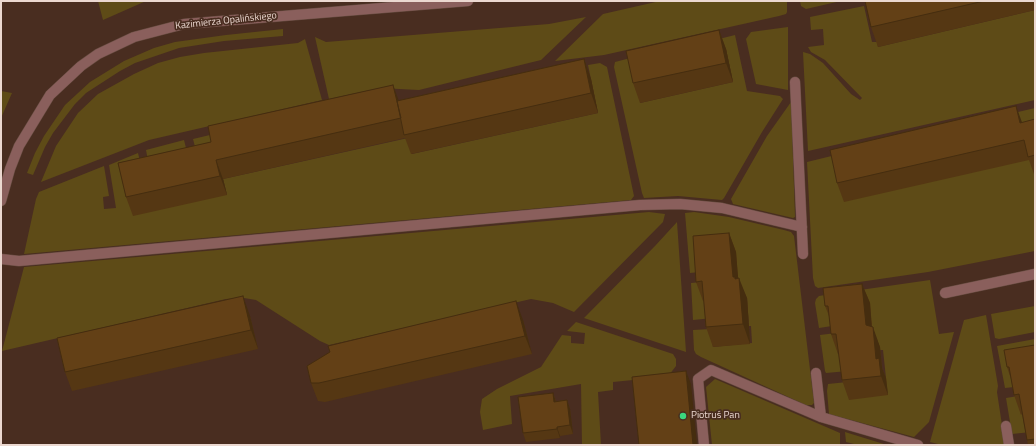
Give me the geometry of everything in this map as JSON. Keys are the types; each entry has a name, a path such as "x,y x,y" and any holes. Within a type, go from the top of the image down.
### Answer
{"street":[{"name":"Kazimierza Opalińskiego","path":"1,201 10,169 19,146 50,95 81,66 98,54 134,37 184,24 468,1"},
{"path":"795,82 803,254"},
{"path":"1,259 19,262 640,205 680,204 722,208 802,227"},
{"path":"945,293 1035,274"},
{"path":"704,445 698,379 712,370 821,417 918,445"},
{"path":"816,373 821,417"},
{"path":"1006,426 1008,445"}],"shaded area":[{"path":"98,1 146,1 103,20"},
{"path":"660,1 787,1 787,12 786,14 779,16 604,55 555,61 603,14"},
{"path":"800,1 841,1 806,9 801,6"},
{"path":"864,6 872,42 877,42 878,47 1035,10 1035,100 808,151 803,52 810,54 823,63 851,94 860,100 862,98 825,60 811,52 808,47 824,45 823,29 811,30 810,17"},
{"path":"586,17 541,60 419,90 380,88 329,99 315,37 326,42 549,24"},
{"path":"788,27 788,90 756,84 746,39 751,32"},
{"path":"283,29 283,36 224,41 179,48 135,63 120,71 86,93 75,104 53,133 45,147 33,175 27,173 44,136 65,105 90,82 124,61 154,48 175,42"},
{"path":"735,35 747,91 780,96 783,99 722,200 678,196 644,198 614,67 615,62 642,55 640,103 733,82 726,49 707,42"},
{"path":"305,39 322,100 149,140 41,182 56,146 78,113 98,94 134,74 158,63 180,57 298,43"},
{"path":"600,63 607,67 634,196 631,200 24,254 36,199 39,192 104,166 109,196 103,197 104,209 116,208 109,165 138,153 144,178 227,195 223,179 408,138 412,154 598,113 588,65"},
{"path":"1,91 12,93 1,118"},
{"path":"791,102 795,217 793,218 733,204 731,199 767,136"},
{"path":"1035,108 1035,140 1001,116"},
{"path":"231,130 200,166 193,139"},
{"path":"184,140 191,168 151,177 146,150"},
{"path":"852,151 1031,159 1035,177 1035,251 928,272 818,288 815,286 813,278 807,162"},
{"path":"649,212 665,214 663,222 574,312 553,303 531,299 329,345 320,341 256,300 244,298 226,299 2,351 24,267"},
{"path":"694,212 729,217 784,230 791,232 794,236 814,403 812,405 806,405 696,354 694,350 693,330 711,329 713,347 752,343 747,298 699,272 690,273 685,213"},
{"path":"677,222 686,352 584,318 655,246"},
{"path":"930,280 939,334 954,332 929,422 914,437 829,414 827,391 828,384 886,378 883,350 874,349 869,303 832,326 819,328 815,303 816,299 819,296 825,295"},
{"path":"702,282 703,301 712,300 713,318 693,320 691,283"},
{"path":"1035,306 1035,332 999,339 995,338 991,314"},
{"path":"986,315 998,386 997,392 1005,445 942,445 930,442 964,320"},
{"path":"576,322 673,354 676,359 676,366 669,375 663,377 613,382 613,390 598,392 601,445 582,445 581,384 510,396 512,424 483,430 480,412 482,399 497,389 541,367 562,335 571,336 571,343 584,344 585,333 567,331"},
{"path":"836,333 838,354 846,353 848,371 826,373 820,335"},
{"path":"1035,339 1035,365 1014,387 1005,388 997,346"},
{"path":"715,379 840,433 840,445 712,445 706,387"},
{"path":"1018,396 1021,414 1028,413 1031,432 1012,434 1006,398"},
{"path":"845,432 887,445 858,445 846,442"}],"building":[{"path":"865,1 984,1 871,27"},
{"path":"719,30 726,63 633,83 626,51"},
{"path":"584,59 591,93 404,135 397,101"},
{"path":"393,85 401,118 216,160 220,176 126,197 118,163 211,142 208,126"},
{"path":"1016,106 1020,123 1035,119 1035,155 1028,157 1024,140 837,183 830,150"},
{"path":"729,233 733,277 735,277 735,279 739,278 743,324 706,327 702,281 696,282 693,236"},
{"path":"862,284 866,325 873,327 876,359 879,358 881,376 842,380 836,334 831,334 828,306 825,306 823,288"},
{"path":"243,296 251,330 65,372 57,338"},
{"path":"516,301 525,336 319,383 311,383 307,366 330,352 328,346"},
{"path":"1035,345 1035,439 1027,440 1019,394 1014,395 1004,350"},
{"path":"686,371 693,445 639,445 632,377"},
{"path":"553,393 554,402 567,400 570,425 557,427 557,429 523,433 518,397"}],"place":[{"name":"Piotruś Pan","path":"683,416"}]}
